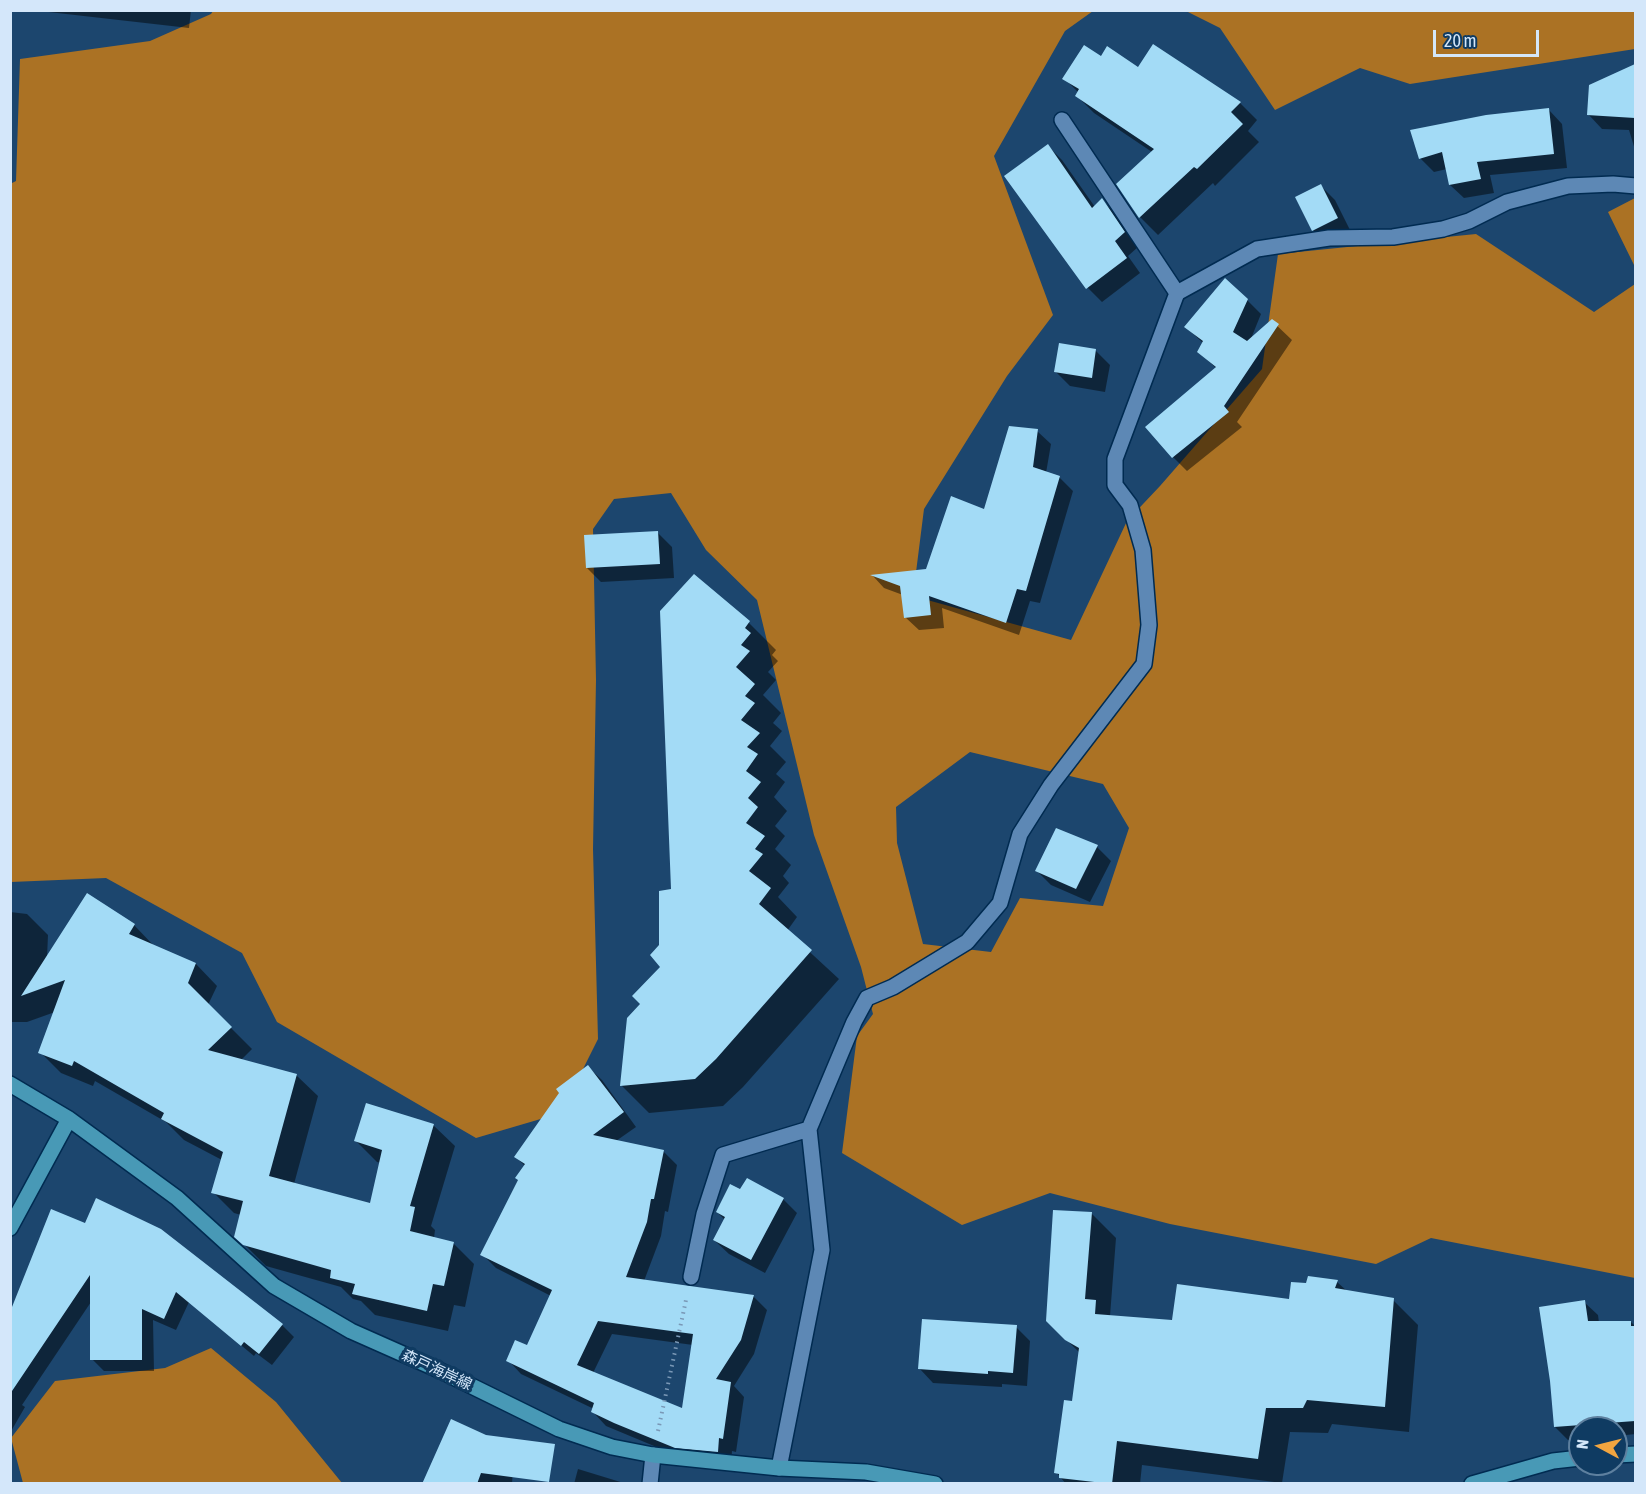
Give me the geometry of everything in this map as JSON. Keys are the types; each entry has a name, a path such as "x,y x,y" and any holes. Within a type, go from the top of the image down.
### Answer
{"main road":[{"name":"森戸海岸線","path":"10,1084 69,1119 177,1198 274,1286 351,1331 439,1370 559,1429 612,1447 653,1455 779,1468 866,1472 935,1484"},
{"path":"10,1228 69,1119"},
{"path":"1472,1484 1552,1461 1568,1459"}],"street":[{"path":"1062,120 1177,293"},
{"path":"779,1468 822,1250 809,1129 854,1022 867,998 893,987 967,942 1000,903 1020,834 1051,785 1144,664 1149,625 1143,550 1130,505 1115,485 1115,459 1177,293 1257,249 1329,238 1393,237 1443,229 1469,221 1506,202 1568,186 1613,183 1635,186"},
{"path":"691,1277 704,1214 723,1155 809,1129"},
{"path":"650,1484 653,1455"}],"path":[{"path":"653,1455 691,1277"}],"shaded area":[{"path":"213,11 1093,11 1065,31 994,156 1053,315 1007,376 924,509 913,596 1071,640 1127,521 1262,369 1278,254 1476,234 1594,312 1635,284 1635,1278 1431,1238 1376,1264 1170,1224 1050,1193 962,1225 842,1153 857,1036 873,1014 861,967 814,835 757,600 706,550 671,493 614,499 593,529 596,680 593,849 598,1039 561,1113 476,1138 277,1022 242,953 106,878 11,882 10,184 16,181 20,59 150,41 211,14","holes":["970,752 1103,784 1129,828 1103,906 1020,898 991,952 923,944 897,843 896,807"]},
{"path":"1186,11 1635,11 1635,49 1410,84 1360,68 1275,110 1220,28"},
{"path":"1635,198 1635,267 1608,212"},
{"path":"211,1348 276,1402 342,1483 23,1483 11,1438 55,1381 165,1368"}],"building":[{"path":"1153,44 1241,102 1231,112 1243,124 1197,169 1194,167 1139,218 1116,184 1154,149 1075,96 1079,89 1062,79 1084,45 1101,56 1107,46 1138,67"},
{"path":"1635,64 1635,118 1587,115 1589,85"},
{"path":"1549,108 1554,154 1477,162 1481,179 1449,185 1442,152 1419,159 1410,130 1486,115"},
{"path":"1048,144 1092,208 1102,198 1125,232 1115,241 1127,258 1086,289 1004,176"},
{"path":"1321,184 1338,218 1312,231 1295,197"},
{"path":"1225,278 1248,299 1233,332 1247,341 1272,319 1279,324 1224,406 1229,412 1172,458 1145,427 1216,367 1197,352 1203,341 1184,327"},
{"path":"1059,343 1096,349 1092,378 1054,372"},
{"path":"1009,426 1038,429 1033,467 1060,476 1026,591 1017,589 1006,623 929,596 931,615 904,618 900,586 870,575 926,569 951,496 984,509"},
{"path":"658,531 660,564 586,568 584,535"},
{"path":"694,574 750,621 745,628 751,633 741,645 750,651 736,667 755,684 745,696 755,703 741,720 760,733 747,747 758,754 746,771 761,782 748,798 758,807 746,823 765,836 755,849 763,854 749,871 771,888 759,904 812,950 716,1059 695,1079 620,1086 627,1018 640,1004 632,996 660,967 650,955 659,945 659,891 671,889 660,611"},
{"path":"1056,828 1098,845 1076,889 1035,871"},
{"path":"87,893 135,924 129,934 196,963 188,983 232,1027 208,1050 297,1074 269,1176 370,1203 382,1150 354,1141 366,1103 434,1124 410,1206 415,1207 410,1231 454,1242 444,1286 433,1284 427,1311 352,1294 355,1284 330,1278 331,1270 243,1245 234,1237 243,1201 211,1193 223,1152 161,1119 164,1113 74,1061 72,1066 38,1053 65,980 21,996"},
{"path":"588,1065 624,1112 593,1135 664,1150 654,1199 651,1199 647,1222 626,1277 754,1295 741,1340 716,1379 731,1382 723,1439 719,1438 718,1452 675,1448 614,1423 591,1412 594,1403 506,1361 515,1340 527,1345 552,1290 480,1255 518,1180 515,1178 525,1164 514,1157 559,1093 556,1089","holes":["598,1321 693,1334 682,1408 577,1365"]},
{"path":"747,1178 784,1198 751,1260 713,1240 725,1217 716,1212 730,1184 740,1189"},
{"path":"96,1198 161,1229 283,1324 259,1354 244,1342 241,1346 176,1292 164,1319 142,1309 142,1360 90,1360 90,1275 10,1394 10,1312 51,1209 85,1223"},
{"path":"1053,1210 1092,1212 1085,1299 1096,1300 1095,1314 1172,1320 1177,1284 1289,1299 1291,1282 1306,1283 1308,1276 1338,1280 1335,1288 1394,1298 1385,1407 1307,1400 1303,1408 1266,1408 1258,1459 1117,1441 1112,1484 1059,1478 1059,1474 1054,1473 1064,1400 1072,1401 1079,1348 1065,1340 1046,1321"},
{"path":"1585,1300 1588,1321 1631,1321 1631,1326 1635,1326 1635,1421 1628,1422 1628,1416 1568,1416 1568,1426 1554,1427 1539,1307"},
{"path":"922,1319 1017,1325 1013,1373 988,1371 988,1374 918,1369"},
{"path":"451,1419 486,1435 555,1444 549,1482 481,1473 477,1484 422,1484"}]}
